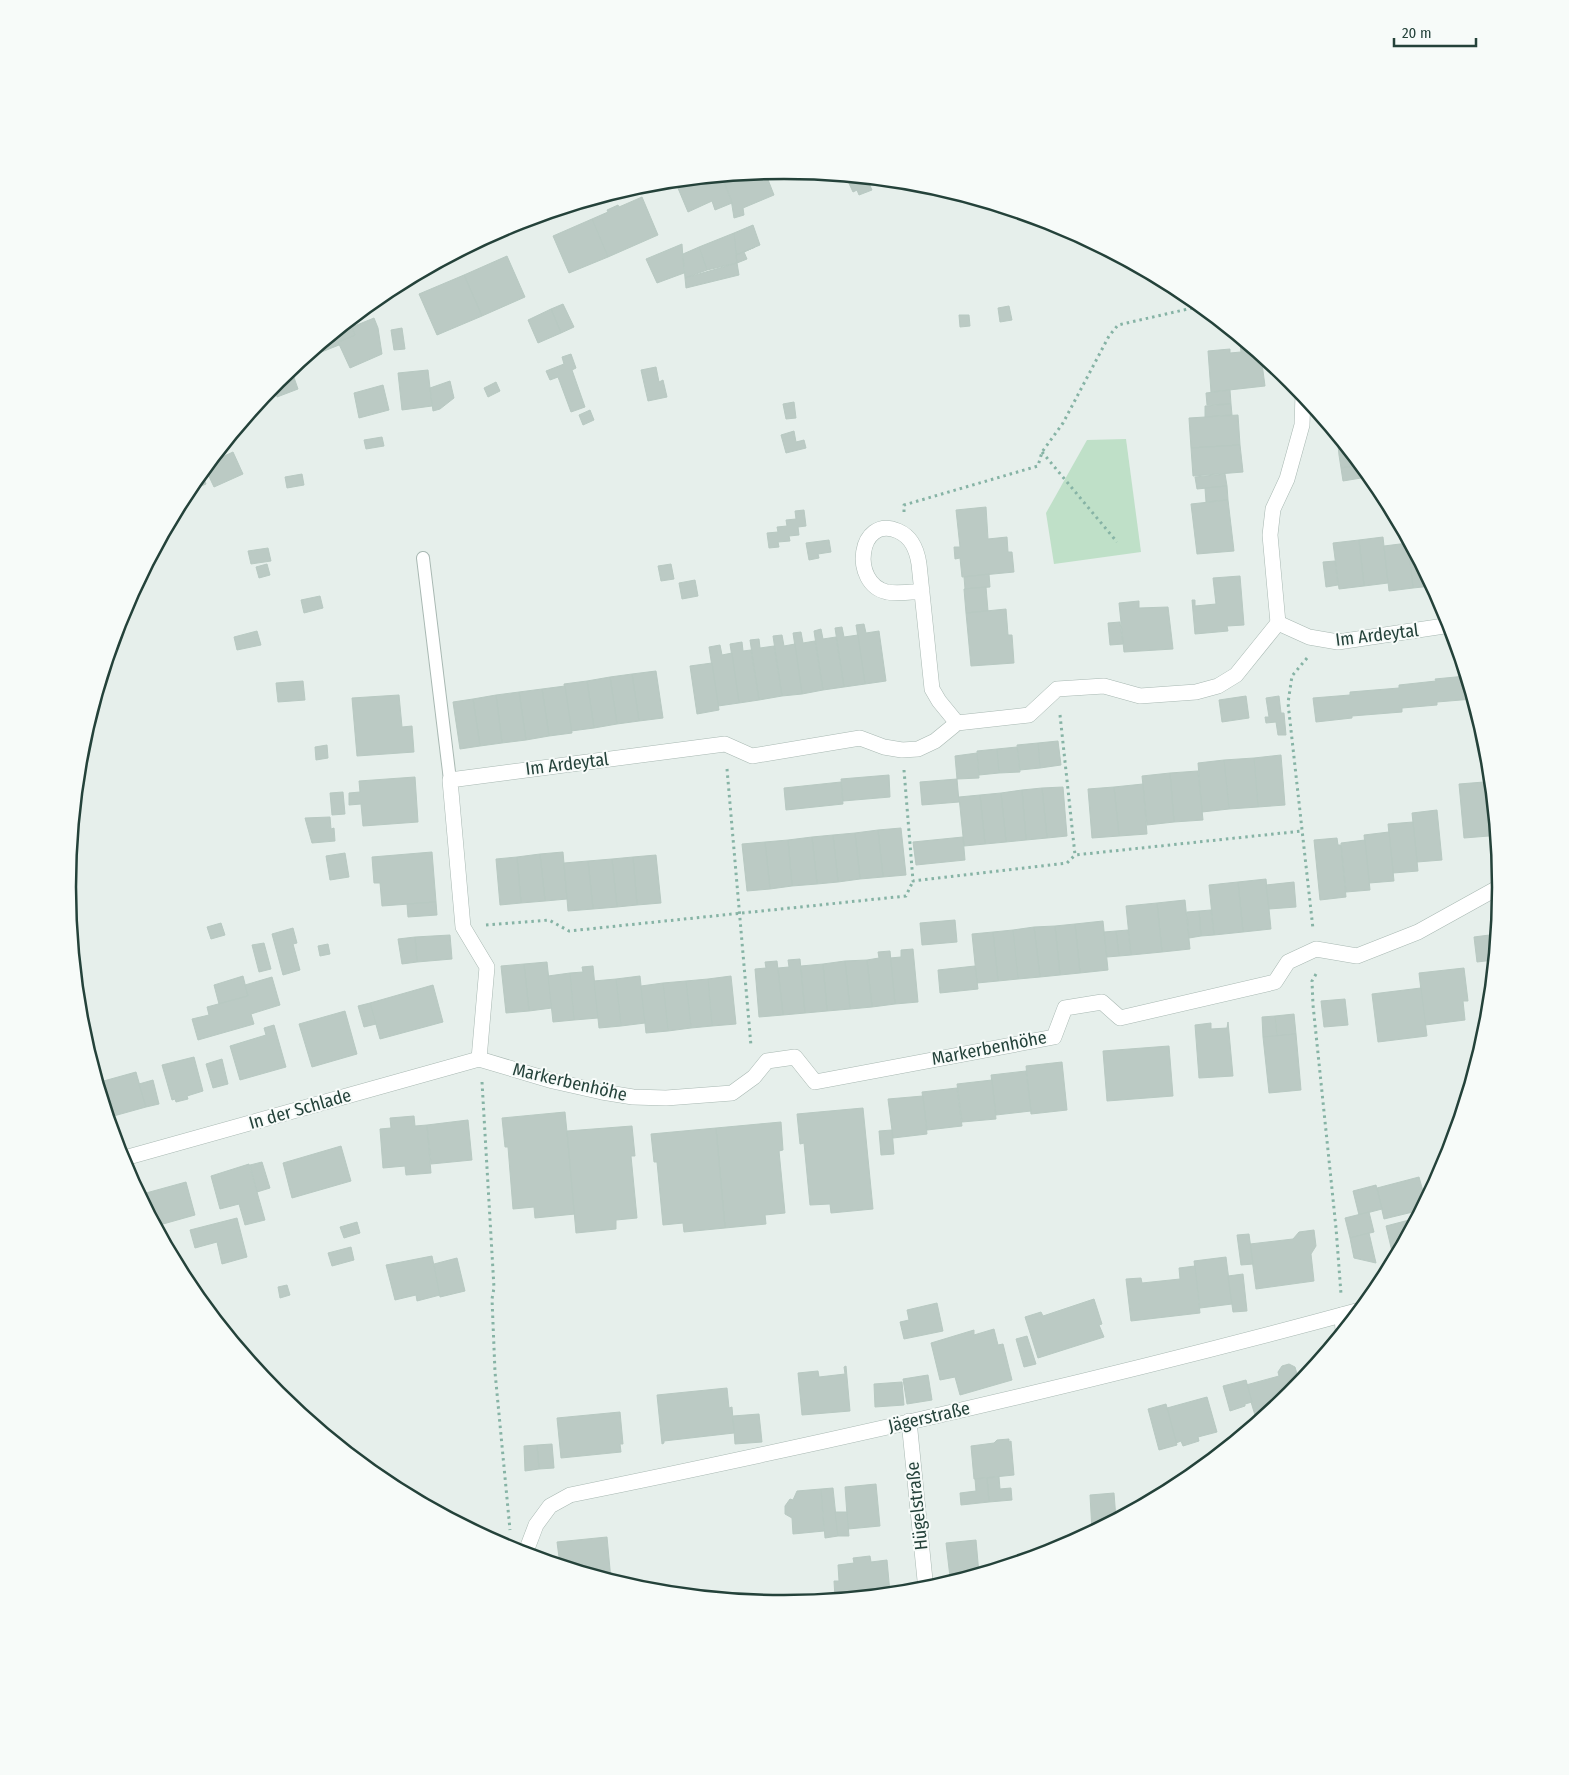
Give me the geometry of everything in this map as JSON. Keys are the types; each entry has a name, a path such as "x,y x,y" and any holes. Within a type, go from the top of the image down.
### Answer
{"street":[{"path":"725,744 752,756 860,738 884,747 902,750 927,745 935,741 957,723 1029,715 1057,689 1104,686 1140,696 1196,692 1218,686 1236,675 1278,623 1270,523 1273,509 1287,479 1302,425 1303,406"},
{"path":"922,591 885,592 867,577 863,555 870,536 878,529 891,528 906,534 917,550 922,591 932,688 939,701 957,723"},
{"name":"Im Ardeytal","path":"1278,623 1309,637 1338,642 1443,626"},
{"name":"Im Ardeytal","path":"450,780 725,744"},
{"path":"450,780 463,927 487,967 479,1059"},
{"name":"Markerbenhöhe","path":"479,1059 553,1081 632,1097 666,1098 732,1094 754,1077 767,1062 795,1057 815,1082 1054,1037 1065,1008 1102,1002 1120,1018 1275,982 1288,962 1316,949 1357,956 1418,932 1493,891"},
{"name":"In der Schlade","path":"129,1157 479,1059"},
{"name":"Jägerstraße","path":"528,1547 536,1525 550,1506 570,1495 766,1455 1056,1388 1350,1313"},
{"path":"1342,1316 1342,1323"},
{"name":"Hügelstraße","path":"909,1421 925,1582"}],"lane":[{"path":"423,558 450,780"}],"path":[{"path":"906,534 904,505 1038,466 1042,452 1063,424 1109,336 1118,325 1191,308"},
{"path":"1042,452 1117,542"},
{"path":"1310,909 1288,703 1292,676 1322,640"},
{"path":"1057,689 1075,855"},
{"path":"725,744 754,1077"},
{"path":"463,927 548,920 568,931 906,896 913,880 902,750"},
{"path":"913,880 1067,863 1075,855 1302,831"},
{"path":"1313,1005 1336,1228 1342,1316"},
{"path":"479,1059 494,1288 492,1299 495,1372 511,1538"}],"green space":[{"path":"1126,439 1141,552 1054,564 1046,513 1087,440"}],"building":[{"path":"768,180 774,195 743,208 744,215 734,218 731,199 724,182"},
{"path":"724,182 732,203 715,210 712,201 688,212 678,187"},
{"path":"849,183 869,184 872,190 859,195 857,190 853,192"},
{"path":"642,197 658,235 608,257 592,219 618,205 619,207"},
{"path":"592,219 608,257 569,273 553,236"},
{"path":"753,225 760,245 736,255 734,233"},
{"path":"734,233 737,263 707,270 699,247"},
{"path":"682,244 684,273 657,283 646,259"},
{"path":"699,247 707,270 685,278 683,254"},
{"path":"755,247 744,252 747,259 737,263 736,255"},
{"path":"507,256 525,297 482,316 464,275"},
{"path":"737,263 739,275 686,288 685,278"},
{"path":"464,275 482,316 437,335 419,294"},
{"path":"563,304 574,327 561,333 551,309"},
{"path":"1009,306 1012,320 1000,322 998,308"},
{"path":"551,309 561,333 538,343 528,320"},
{"path":"959,315 969,315 970,326 960,327"},
{"path":"374,318 378,328 382,354 350,368 338,342 355,335 352,327"},
{"path":"351,327 355,335 338,342 339,345 322,352"},
{"path":"402,328 405,349 394,350 391,330"},
{"path":"1240,346 1262,366 1265,386 1211,392 1208,351 1230,349 1230,353 1241,352"},
{"path":"571,354 576,368 572,370 585,407 571,412 558,377 550,380 546,371 564,364 562,357"},
{"path":"656,367 659,382 663,380 667,397 648,401 641,370"},
{"path":"428,370 432,406 402,410 398,373"},
{"path":"294,378 298,389 277,397 277,395"},
{"path":"450,381 454,398 440,409 433,411 430,388"},
{"path":"496,382 500,391 488,397 484,388"},
{"path":"383,385 389,410 359,418 354,393"},
{"path":"1230,390 1231,404 1207,405 1206,393"},
{"path":"794,402 796,418 786,419 783,404"},
{"path":"1231,404 1232,415 1205,417 1205,406"},
{"path":"590,410 594,420 583,425 579,415"},
{"path":"1238,415 1240,445 1191,448 1189,418"},
{"path":"794,431 796,442 804,440 806,448 786,453 781,435"},
{"path":"382,437 384,446 366,449 364,440"},
{"path":"1240,445 1243,472 1193,476 1191,448"},
{"path":"1338,446 1345,455 1339,455"},
{"path":"233,452 243,474 214,487 209,476 222,457"},
{"path":"1339,455 1345,455 1353,466 1341,468"},
{"path":"1353,466 1362,478 1343,481 1341,468"},
{"path":"302,474 304,485 287,488 285,477"},
{"path":"1225,474 1227,486 1197,489 1195,477"},
{"path":"1227,486 1228,500 1206,502 1205,488"},
{"path":"1228,500 1234,551 1197,554 1191,504"},
{"path":"986,507 988,539 1007,537 1008,552 1012,552 1014,572 962,577 960,558 955,559 954,547 960,547 956,510"},
{"path":"804,510 806,526 798,527 799,535 789,536 790,541 778,542 779,547 769,548 767,533 778,532 777,527 787,526 786,520 796,519 795,511"},
{"path":"1383,537 1388,583 1364,586 1359,540"},
{"path":"829,540 831,552 818,554 819,558 809,560 806,543"},
{"path":"1359,540 1364,586 1339,589 1333,543"},
{"path":"1404,544 1409,554 1413,588 1389,591 1384,546"},
{"path":"268,548 271,561 251,564 248,551"},
{"path":"1409,554 1426,587 1413,588"},
{"path":"1335,561 1338,585 1326,587 1323,562"},
{"path":"267,564 270,575 259,578 256,567"},
{"path":"671,564 674,579 661,581 658,566"},
{"path":"989,574 990,587 965,589 964,577"},
{"path":"1240,576 1244,625 1227,626 1228,631 1195,634 1192,600 1195,600 1195,606 1216,604 1213,578"},
{"path":"695,580 698,596 682,599 679,583"},
{"path":"986,587 988,611 966,613 964,589"},
{"path":"320,596 323,608 304,613 301,600"},
{"path":"1139,601 1139,608 1168,607 1173,649 1124,652 1119,603"},
{"path":"1006,609 1008,635 1012,635 1014,663 971,666 966,613"},
{"path":"1120,622 1123,644 1110,645 1108,623"},
{"path":"864,624 866,633 879,631 886,681 865,684 856,625"},
{"path":"842,627 844,637 858,635 865,684 844,687 835,628"},
{"path":"821,629 823,639 836,637 844,687 823,690 814,631"},
{"path":"257,631 261,645 237,650 234,637"},
{"path":"801,632 803,643 815,641 823,690 802,694 793,633"},
{"path":"782,635 784,646 795,644 802,694 782,696 773,636"},
{"path":"759,639 760,648 774,646 782,696 759,700 750,640"},
{"path":"742,642 743,651 751,650 759,700 739,703 730,644"},
{"path":"720,645 722,655 732,653 739,703 718,706 709,647"},
{"path":"712,663 719,710 697,714 690,666"},
{"path":"656,671 663,718 639,721 632,674"},
{"path":"632,674 639,721 617,724 610,677"},
{"path":"610,677 617,724 594,728 587,681"},
{"path":"1460,677 1468,699 1437,702 1437,705 1402,708 1402,712 1352,716 1352,718 1316,722 1313,698 1350,695 1350,692 1399,688 1399,685 1436,681 1435,679"},
{"path":"303,681 305,700 278,702 276,683"},
{"path":"587,681 594,728 571,731 564,684"},
{"path":"565,686 572,733 549,736 542,689"},
{"path":"542,689 549,736 526,740 519,692"},
{"path":"519,692 526,740 502,743 496,695"},
{"path":"399,695 402,727 412,726 414,752 357,756 352,698"},
{"path":"496,695 502,743 480,746 473,699"},
{"path":"1246,696 1249,718 1222,722 1219,700"},
{"path":"1279,696 1281,713 1284,713 1286,735 1278,735 1276,722 1266,723 1265,717 1269,717 1266,698"},
{"path":"473,699 480,746 460,749 453,702"},
{"path":"1058,741 1061,765 1040,768 1038,743"},
{"path":"1038,743 1040,768 1020,770 1017,745"},
{"path":"327,745 328,758 316,760 315,747"},
{"path":"1017,747 1020,772 999,773 997,749"},
{"path":"997,749 999,773 979,775 977,751"},
{"path":"977,753 979,778 957,779 955,756"},
{"path":"1281,755 1285,805 1258,807 1254,758"},
{"path":"1254,758 1258,807 1229,809 1224,760"},
{"path":"1224,760 1229,809 1202,812 1198,763"},
{"path":"1482,769 1487,795 1490,824 1488,824"},
{"path":"1198,771 1203,820 1174,822 1170,773"},
{"path":"1170,773 1174,822 1147,825 1142,776"},
{"path":"889,775 890,797 843,801 841,779"},
{"path":"415,777 418,822 363,826 361,804 349,805 349,793 360,792 359,781"},
{"path":"957,779 959,802 922,805 920,782"},
{"path":"841,782 843,804 786,810 784,788"},
{"path":"1484,782 1489,836 1464,838 1459,784"},
{"path":"1143,784 1147,834 1119,836 1114,787"},
{"path":"1063,787 1067,836 1047,838 1042,788"},
{"path":"1114,787 1119,836 1092,838 1088,789"},
{"path":"1042,788 1047,838 1026,840 1022,790"},
{"path":"1022,790 1026,840 1006,842 1001,793"},
{"path":"343,792 345,814 332,815 330,793"},
{"path":"1001,793 1006,842 985,844 980,795"},
{"path":"980,795 985,844 964,846 959,797"},
{"path":"1437,810 1442,860 1417,862 1412,813"},
{"path":"330,817 331,829 334,828 335,841 312,843 305,818"},
{"path":"1413,822 1418,871 1393,873 1388,824"},
{"path":"901,828 906,875 883,877 878,830"},
{"path":"878,830 883,877 860,879 855,833"},
{"path":"1389,832 1394,881 1369,883 1364,835"},
{"path":"855,833 860,879 838,882 833,835"},
{"path":"833,835 838,882 817,884 812,837"},
{"path":"812,837 817,884 792,886 788,840"},
{"path":"963,837 965,860 916,865 913,842"},
{"path":"1337,838 1338,845 1341,845 1346,897 1320,900 1314,840"},
{"path":"788,840 792,886 770,889 765,842"},
{"path":"1365,840 1370,890 1346,892 1341,843"},
{"path":"765,842 770,889 747,891 742,844"},
{"path":"432,852 436,902 382,906 380,883 374,883 372,857"},
{"path":"563,852 567,899 545,901 540,854"},
{"path":"345,853 349,877 330,880 326,856"},
{"path":"540,854 545,901 521,903 517,857"},
{"path":"656,855 661,903 637,905 633,857"},
{"path":"517,857 521,903 500,905 496,859"},
{"path":"633,857 637,905 617,907 612,859"},
{"path":"612,859 617,907 593,909 588,861"},
{"path":"588,861 593,909 568,911 564,863"},
{"path":"1266,879 1271,929 1243,932 1238,882"},
{"path":"1238,882 1243,932 1214,935 1209,885"},
{"path":"1294,882 1296,907 1269,909 1266,885"},
{"path":"1185,900 1190,949 1162,952 1157,903"},
{"path":"436,902 437,915 408,917 407,904"},
{"path":"1157,903 1162,952 1131,955 1126,906"},
{"path":"1211,910 1214,935 1201,936 1199,911"},
{"path":"1199,911 1201,936 1189,938 1187,912"},
{"path":"955,920 957,942 922,945 920,923"},
{"path":"1103,921 1108,970 1080,973 1075,924"},
{"path":"221,923 225,935 211,939 207,927"},
{"path":"1075,924 1080,973 1060,975 1055,926"},
{"path":"1055,926 1060,975 1040,977 1034,927"},
{"path":"1034,927 1040,977 1018,979 1013,930"},
{"path":"293,928 297,943 293,944 300,970 283,975 272,934"},
{"path":"1013,930 1018,979 998,981 993,932"},
{"path":"1128,930 1131,955 1119,956 1116,931"},
{"path":"1116,931 1119,956 1107,957 1104,932"},
{"path":"993,932 998,981 977,983 972,934"},
{"path":"450,935 452,959 417,962 415,937"},
{"path":"1491,935 1489,961 1477,962 1474,937"},
{"path":"415,937 417,962 402,964 398,939"},
{"path":"264,943 271,969 259,972 252,945"},
{"path":"328,944 330,954 320,956 318,946"},
{"path":"913,949 918,1002 895,1004 890,958 901,957 901,950"},
{"path":"890,951 895,1004 872,1007 867,960 879,958 878,952"},
{"path":"800,959 805,1013 783,1015 778,968 789,967 788,960"},
{"path":"867,960 872,1007 850,1009 845,961"},
{"path":"777,961 783,1015 759,1017 755,969 766,968 765,962"},
{"path":"845,961 850,1009 827,1011 823,964"},
{"path":"547,962 552,1008 529,1011 524,964"},
{"path":"524,964 529,1011 506,1013 501,966"},
{"path":"823,964 827,1011 805,1013 801,966"},
{"path":"593,966 598,1018 574,1020 570,973 583,972 582,967"},
{"path":"975,966 978,989 940,993 938,970"},
{"path":"1464,968 1468,1001 1463,1001 1465,1020 1425,1025 1419,973"},
{"path":"570,973 574,1020 553,1022 548,976"},
{"path":"243,976 248,996 219,1004 214,985"},
{"path":"640,976 645,1023 621,1026 616,979"},
{"path":"731,976 736,1024 712,1026 708,979"},
{"path":"272,977 280,1005 251,1014 254,1024 198,1040 192,1019 209,1015 207,1007 248,996 245,985"},
{"path":"616,979 621,1026 599,1028 594,981"},
{"path":"708,979 712,1026 691,1028 686,981"},
{"path":"686,981 691,1028 668,1031 663,983"},
{"path":"663,983 668,1031 646,1033 641,986"},
{"path":"433,985 443,1022 380,1039 370,1003"},
{"path":"1421,988 1427,1036 1378,1042 1372,994"},
{"path":"1345,999 1348,1025 1324,1027 1321,1001"},
{"path":"370,1003 376,1024 364,1027 358,1006"},
{"path":"345,1011 357,1054 312,1067 299,1024"},
{"path":"1294,1014 1296,1034 1277,1036 1275,1016"},
{"path":"1275,1016 1277,1036 1263,1037 1262,1017"},
{"path":"1228,1022 1233,1076 1199,1078 1195,1025 1211,1023 1211,1029 1227,1028"},
{"path":"274,1025 286,1067 240,1080 230,1046 266,1035 264,1028"},
{"path":"1296,1034 1301,1090 1269,1093 1263,1037"},
{"path":"1169,1046 1173,1096 1107,1101 1103,1051"},
{"path":"194,1057 203,1091 187,1096 188,1099 176,1102 175,1099 172,1100 162,1065"},
{"path":"222,1059 228,1084 213,1088 206,1064"},
{"path":"1062,1062 1067,1110 1031,1114 1026,1066"},
{"path":"1026,1071 1031,1111 996,1115 991,1075"},
{"path":"136,1072 146,1107 114,1116 103,1081"},
{"path":"153,1080 159,1104 146,1107 139,1084"},
{"path":"992,1080 996,1119 962,1122 957,1084"},
{"path":"957,1088 962,1126 927,1130 922,1092"},
{"path":"923,1096 927,1134 893,1138 888,1099"},
{"path":"863,1108 873,1209 831,1213 830,1204 810,1205 804,1143 800,1144 797,1114"},
{"path":"565,1112 575,1214 535,1218 534,1207 513,1209 508,1147 505,1147 502,1118"},
{"path":"414,1116 415,1126 427,1125 431,1173 406,1175 405,1166 383,1168 380,1129 391,1128 390,1118"},
{"path":"468,1120 472,1160 431,1164 427,1125"},
{"path":"781,1122 783,1150 779,1151 785,1213 765,1215 766,1224 725,1228 716,1128"},
{"path":"632,1126 635,1156 631,1156 637,1218 616,1220 616,1229 576,1233 567,1131"},
{"path":"716,1128 725,1228 684,1232 683,1223 663,1225 657,1162 654,1162 651,1134"},
{"path":"892,1130 894,1154 881,1155 879,1131"},
{"path":"341,1146 351,1181 292,1198 283,1163"},
{"path":"262,1162 270,1188 257,1192 250,1165"},
{"path":"249,1164 265,1220 245,1225 239,1204 220,1209 211,1176"},
{"path":"1419,1177 1424,1193 1414,1212 1384,1219 1377,1188"},
{"path":"186,1182 195,1215 162,1224 146,1193"},
{"path":"1376,1185 1382,1209 1359,1215 1353,1191"},
{"path":"1369,1212 1374,1232 1350,1238 1345,1218"},
{"path":"237,1218 247,1257 222,1264 217,1242 195,1248 190,1230"},
{"path":"1409,1221 1392,1251 1386,1226"},
{"path":"357,1222 360,1233 344,1238 340,1227"},
{"path":"1314,1230 1316,1246 1311,1254 1314,1281 1256,1289 1250,1244 1293,1239 1299,1232"},
{"path":"1369,1233 1376,1263 1354,1258 1350,1238"},
{"path":"1249,1234 1253,1264 1241,1265 1237,1235"},
{"path":"351,1247 354,1260 332,1266 328,1253"},
{"path":"432,1256 440,1295 417,1301 416,1295 395,1300 386,1265"},
{"path":"1226,1257 1232,1304 1200,1308 1194,1261"},
{"path":"457,1258 465,1291 440,1297 434,1264"},
{"path":"1195,1266 1200,1313 1131,1321 1126,1279 1141,1278 1142,1283 1180,1279 1179,1268"},
{"path":"1243,1274 1247,1311 1233,1312 1228,1276"},
{"path":"287,1285 290,1295 280,1298 278,1287"},
{"path":"1094,1299 1102,1324 1099,1325 1104,1337 1038,1358 1025,1317 1041,1312 1043,1316"},
{"path":"937,1303 943,1331 904,1339 900,1322 909,1320 907,1310"},
{"path":"994,1329 998,1345 1003,1344 1012,1380 960,1395 955,1377 940,1380 931,1343 974,1330 974,1335"},
{"path":"1027,1336 1036,1364 1024,1367 1016,1339"},
{"path":"1289,1364 1295,1367 1297,1374 1255,1416 1246,1385 1279,1376 1278,1372 1282,1366"},
{"path":"846,1366 850,1411 802,1415 798,1373 818,1371 819,1377 845,1374 844,1367"},
{"path":"928,1375 932,1400 907,1404 903,1379"},
{"path":"1246,1380 1252,1402 1230,1411 1223,1386"},
{"path":"902,1382 904,1405 875,1407 874,1384"},
{"path":"727,1388 729,1408 732,1407 734,1433 664,1441 662,1444 657,1395"},
{"path":"1207,1397 1217,1432 1198,1437 1199,1441 1183,1446 1181,1441 1176,1443 1167,1408"},
{"path":"1166,1404 1177,1445 1159,1450 1148,1409"},
{"path":"620,1412 623,1444 620,1444 621,1452 561,1458 557,1418"},
{"path":"759,1414 762,1442 735,1444 733,1416"},
{"path":"1009,1439 1009,1442 1011,1441 1014,1475 974,1479 971,1446"},
{"path":"552,1444 554,1468 539,1469 537,1445"},
{"path":"537,1445 539,1469 525,1471 524,1446"},
{"path":"999,1477 1000,1489 1011,1488 1012,1500 989,1502 987,1478"},
{"path":"987,1478 989,1502 961,1505 960,1493 976,1491 975,1479"},
{"path":"876,1484 880,1526 848,1529 845,1487"},
{"path":"833,1488 838,1536 825,1538 821,1489"},
{"path":"821,1489 824,1531 793,1534 792,1518 785,1514 785,1506 790,1499 793,1500 797,1491"},
{"path":"1114,1493 1116,1514 1092,1526 1090,1495"},
{"path":"835,1512 847,1512 849,1536 838,1536"},
{"path":"607,1537 610,1574 559,1559 557,1542"},
{"path":"976,1540 979,1569 950,1576 946,1543"},
{"path":"870,1556 871,1562 887,1560 890,1588 835,1594 834,1581 839,1581 838,1565 854,1563 853,1558"}]}
